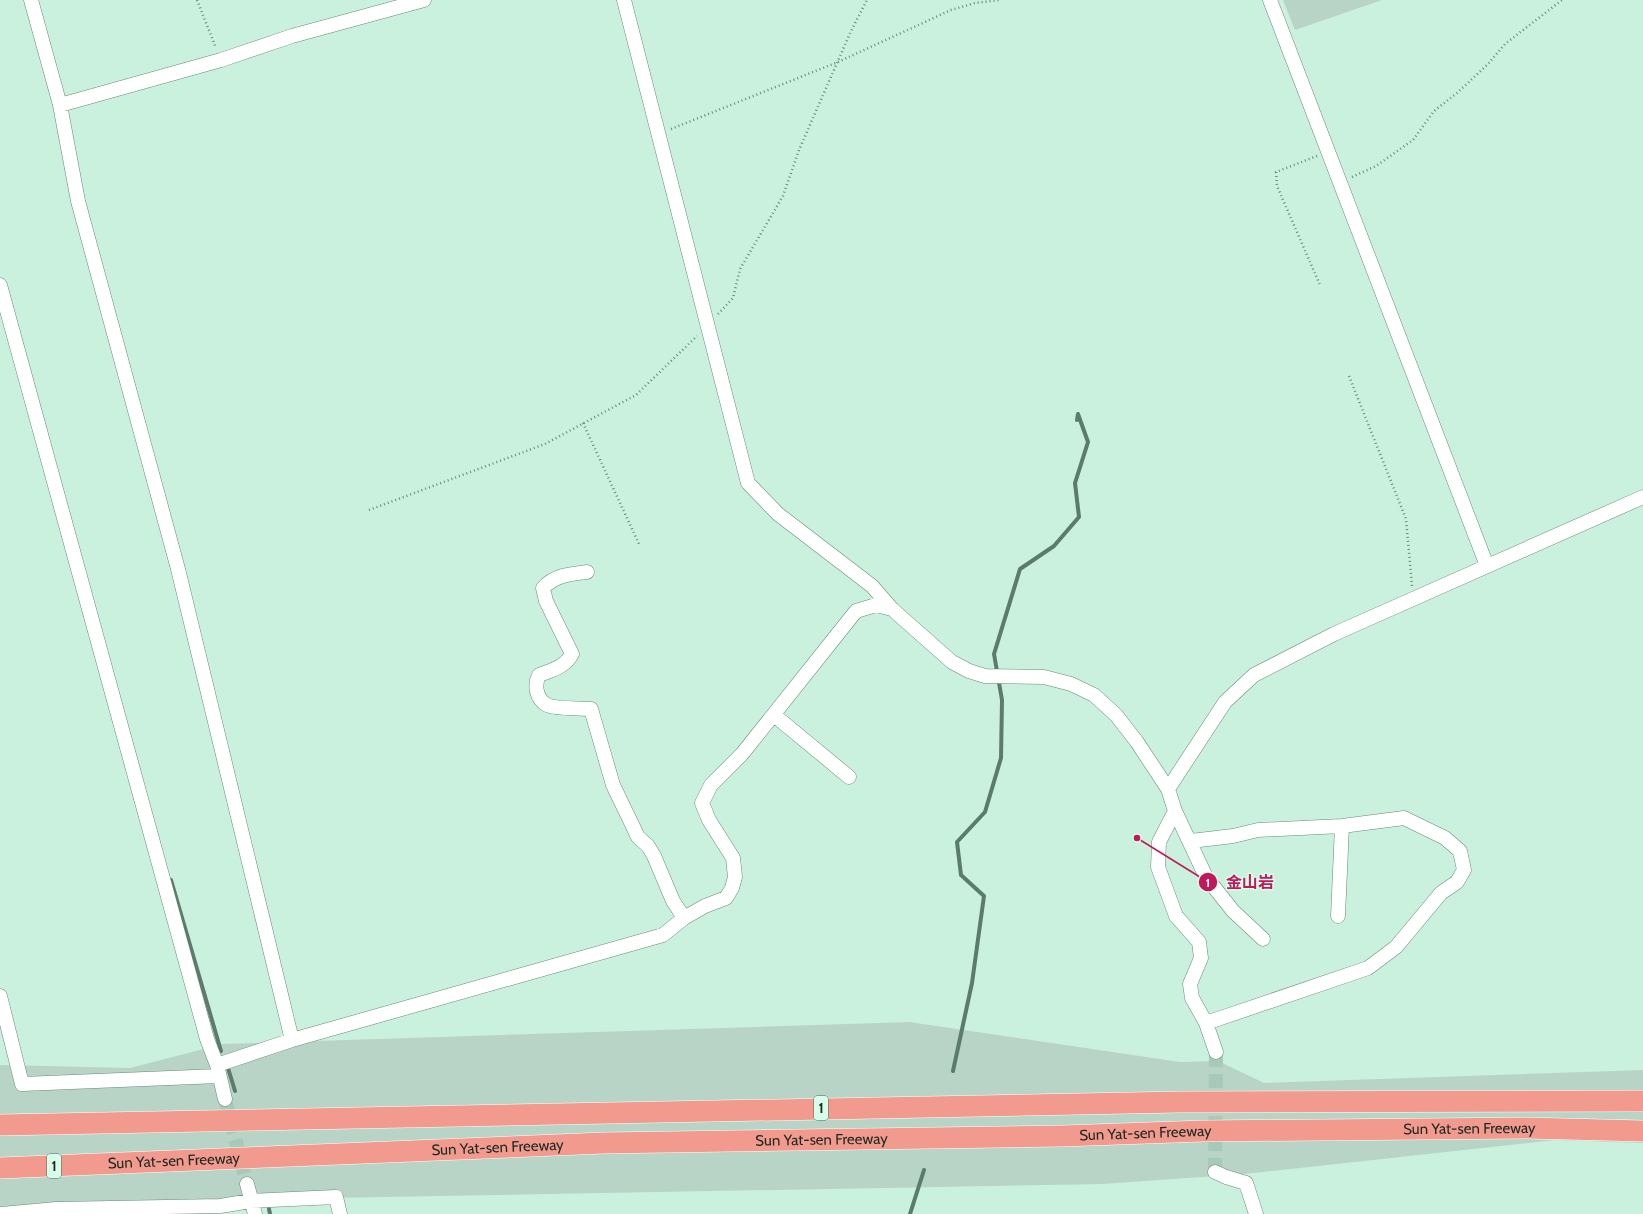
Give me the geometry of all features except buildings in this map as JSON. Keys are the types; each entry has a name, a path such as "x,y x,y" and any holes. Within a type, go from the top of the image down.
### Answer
{"highway":[{"name":"Sun Yat-sen Freeway","path":"0,1125 1180,1102 1643,1101"},
{"name":"Sun Yat-sen Freeway","path":"0,1168 108,1165 604,1143 1063,1136 1211,1131 1527,1128 1643,1131"},
{"path":"0,1180 108,1165"}],"street":[{"path":"31,0 60,105 78,202 178,569 292,1040"},
{"path":"60,105 221,60 292,36 424,0"},
{"path":"624,0 660,134 748,483 778,514 872,586 892,609 952,662 969,672 985,676 1044,677 1071,684 1094,695 1116,715 1137,742 1168,789 1175,811 1191,841 1206,877 1233,911 1263,939"},
{"path":"1270,0 1487,566"},
{"path":"0,285 203,1024 218,1070 225,1099"},
{"path":"1168,789 1225,702 1254,675 1334,634 1643,497"},
{"path":"587,572 568,574 551,580 543,588 546,601 572,654 568,662 562,666 539,675 535,683 537,694 546,705 558,708 591,709 613,786 638,837 648,846 654,856 673,901 684,918"},
{"path":"0,996 22,1084 218,1070 292,1040 663,935 684,918 705,906 726,898 732,888 735,877 733,858 709,820 702,803 711,785 742,754 856,611 876,605 892,609"},
{"path":"774,715 849,777"},
{"path":"1175,811 1159,842 1158,867 1176,916 1199,942 1201,958 1190,984 1192,998 1206,1023 1216,1052"},
{"path":"1191,841 1233,836 1258,830 1342,826 1404,818 1445,838 1460,851 1464,870 1458,882 1441,893 1396,947 1368,968 1206,1023"},
{"path":"1338,916 1342,826"},
{"path":"1215,1172 1246,1183 1256,1214"},
{"path":"247,1184 253,1208"},
{"path":"2,1214 220,1206 253,1208 336,1197 340,1214"}],"path":[{"path":"197,0 221,60"},
{"path":"369,510 545,444 636,395 708,325 733,298 740,269 783,196 799,150 867,0"},
{"path":"660,134 838,62 951,10 975,3 999,0"},
{"path":"1341,183 1376,166 1413,140 1434,111 1483,69 1505,44 1562,0"},
{"path":"1320,285 1277,186 1276,172 1328,151"},
{"path":"1349,376 1406,519 1413,600"},
{"path":"583,423 639,544"}],"green space":[{"path":"1283,0 1382,0 1295,30"},
{"path":"909,1022 1180,1062 1218,1061 1264,1083 1643,1070 1643,1143 1555,1140 1244,1174 1103,1184 270,1199 0,1209 0,1065 130,1068 223,1044"}],"waterway":[{"path":"953,1071 972,983 984,896 961,875 957,842 985,812 1001,758 1002,700 994,654 1020,569 1054,546 1079,517 1075,483 1088,442 1078,414 1077,420"},
{"path":"171,880 221,1051"},
{"path":"228,1068 235,1091"},
{"path":"910,1214 924,1170"},
{"path":"269,1209 270,1214"}],"tunnel":[{"path":"1215,1172 1216,1052"},
{"path":"225,1099 247,1184"}],"place":[{"name":"金山岩","path":"1137,838"}]}
